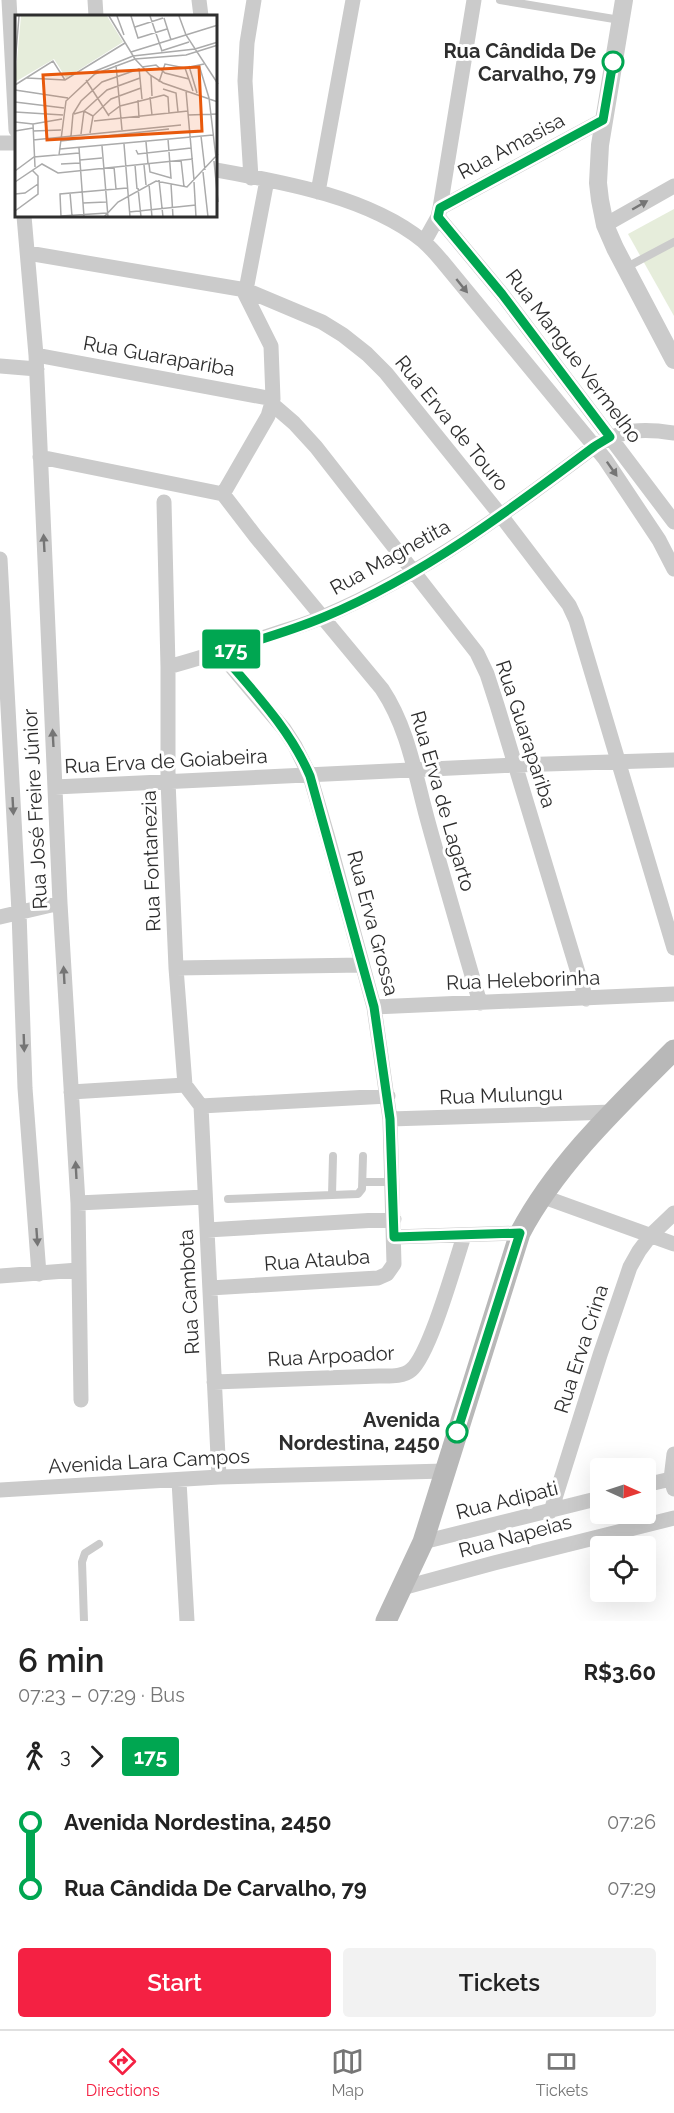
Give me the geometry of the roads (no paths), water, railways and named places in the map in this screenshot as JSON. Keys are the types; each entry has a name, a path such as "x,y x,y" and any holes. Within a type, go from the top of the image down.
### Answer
{"main road":[{"path":"386,1621 423,1542 520,1233 541,1196 613,1112 674,1050"}],"street":[{"path":"9,0 15,111"},
{"path":"95,0 96,15"},
{"path":"199,0 201,15"},
{"path":"40,457 223,494 268,416 273,401 272,346 244,290 259,179 245,81 247,43 254,0"},
{"path":"318,192 353,0"},
{"path":"424,242 439,212 474,0"},
{"path":"624,0 603,120 598,183 605,225 674,360"},
{"name":"Rua Amasisa","path":"439,212 603,120"},
{"path":"218,170 318,192 371,211 424,242 595,446 653,530 674,569"},
{"path":"605,225 674,186"},
{"name":"Rua Mangue Vermelho","path":"439,212 674,522"},
{"name":"Rua José Freire Júnior","path":"24,218 36,362 60,903 78,1203 81,1400"},
{"name":"Rua Erva de Touro","path":"28,253 244,290 321,322 344,335 386,373 569,604 576,620 674,948"},
{"path":"526,364 545,351"},
{"name":"Rua Guarapariba","path":"0,366 36,362 273,401 294,423 316,447 389,539 477,653 488,674 585,999"},
{"name":"Rua Magnetita","path":"168,667 324,617 413,572 502,517 610,437 638,430 674,433"},
{"name":"Rua Erva de Lagarto","path":"223,494 392,703 407,740 480,1003"},
{"name":"Rua Fontanezia","path":"164,502 168,781 185,1085"},
{"name":"Rua José Freire Júnior","path":"0,559 19,912 25,1088 39,1274"},
{"name":"Rua Erva Grossa","path":"220,652 284,729 310,776 374,1007 388,1096 394,1237"},
{"name":"Rua Erva de Goiabeira","path":"55,787 515,765 674,760"},
{"path":"0,917 60,903"},
{"path":"177,968 362,965"},
{"name":"Rua Heleborinha","path":"374,1007 674,994"},
{"path":"71,1092 185,1085 201,1106 388,1096"},
{"name":"Rua Cambota","path":"201,1106 219,1477"},
{"name":"Rua Mulungu","path":"390,1119 613,1112"},
{"path":"541,1196 674,1244"},
{"path":"78,1203 205,1197"},
{"name":"Rua Erva Crina","path":"551,1511 630,1267 651,1235 674,1213"},
{"path":"207,1230 394,1219"},
{"path":"394,1237 520,1233"},
{"name":"Rua Arpoador","path":"214,1382 380,1377 405,1374 411,1371 423,1354 464,1236"},
{"name":"Rua Atauba","path":"210,1288 382,1276 391,1270 394,1264 394,1237"},
{"path":"0,1276 78,1270"},
{"path":"656,1485 673,1484 674,1454"},
{"name":"Avenida Lara Campos","path":"0,1490 219,1477 445,1471"},
{"path":"179,1480 187,1621"},
{"name":"Rua Adipati","path":"423,1542 590,1501"},
{"name":"Rua Napeias","path":"402,1588 674,1518"}],"lane":[{"path":"500,0 621,20"},
{"path":"625,268 674,242"},
{"path":"332,1195 333,1156"},
{"path":"228,1199 358,1194 363,1182 363,1156"},
{"path":"363,1182 393,1182"},
{"path":"84,1621 82,1562 85,1553 99,1544"}],"place":[{"name":"Rua Cândida De Carvalho, 79","path":"613,62"},
{"name":"Avenida Nordestina, 2450","path":"457,1432"}]}
